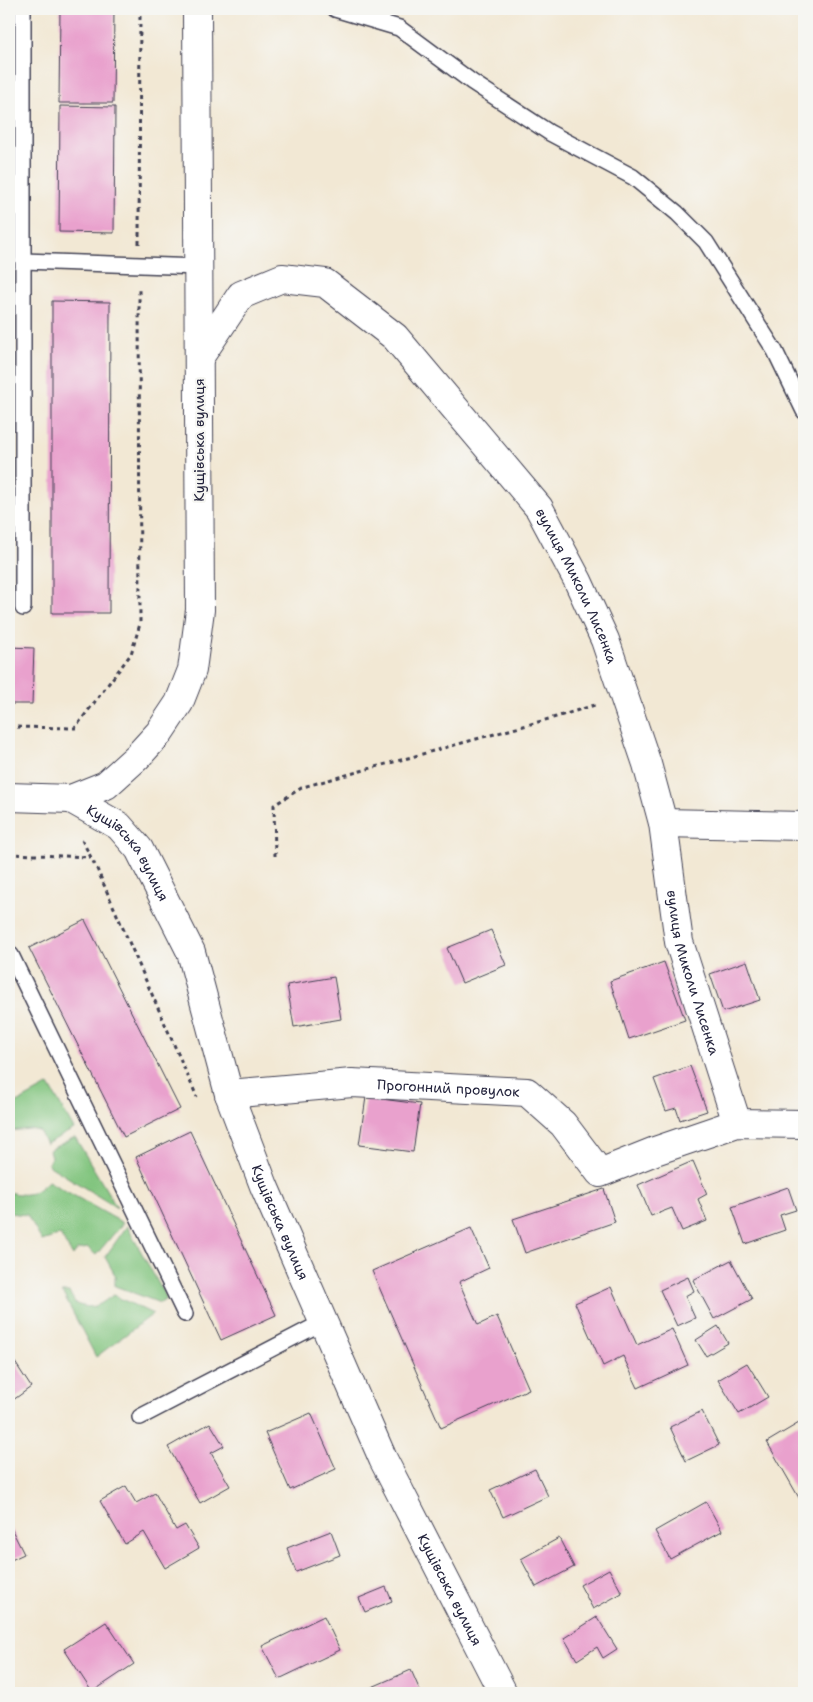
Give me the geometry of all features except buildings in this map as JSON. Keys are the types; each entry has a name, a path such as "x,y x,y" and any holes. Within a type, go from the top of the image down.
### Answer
{"street":[{"name":"Кущівська вулиця","path":"71,799 106,785 137,757 159,733 179,703 192,670 200,610 200,266 197,9"},
{"name":"вулиця Миколи Лисенка","path":"199,358 241,295 282,278 325,283 395,337 539,508 578,581 605,640 647,764 663,823 679,942 737,1123"},
{"path":"9,797 71,799"},
{"name":"Кущівська вулиця","path":"71,799 119,826 140,849 191,952 229,1094 264,1186 382,1459 503,1693"},
{"path":"663,823 804,826"},
{"name":"Прогонний провулок","path":"229,1094 352,1083 527,1092 562,1124 600,1173 654,1151 737,1123 804,1124"}],"lane":[{"path":"23,9 23,608"},
{"path":"336,9 399,28 472,82 550,133 633,177 677,213 706,242 775,351 804,411"},
{"path":"23,261 200,266"},
{"path":"9,954 11,954 184,1314"},
{"path":"140,1417 323,1322"}],"path":[{"path":"9,727 75,728 131,654 140,624 140,9"},
{"path":"276,856 274,805 303,787 556,717 624,696"},
{"path":"71,799 80,837 201,1105"},
{"path":"9,854 90,857"}],"green space":[{"path":"49,1085 74,1129 46,1144 39,1131 30,1129 9,1131 9,1107"},
{"path":"75,1137 117,1208 48,1165 51,1157 49,1150"},
{"path":"48,1181 123,1223 96,1255 88,1248 77,1250 73,1256 60,1235 42,1241 27,1215 9,1213 9,1192 26,1194 35,1192"},
{"path":"127,1226 167,1299 160,1303 115,1286 115,1275 105,1257"},
{"path":"62,1292 69,1292 76,1304 87,1307 96,1306 113,1295 153,1314 96,1357"}]}
